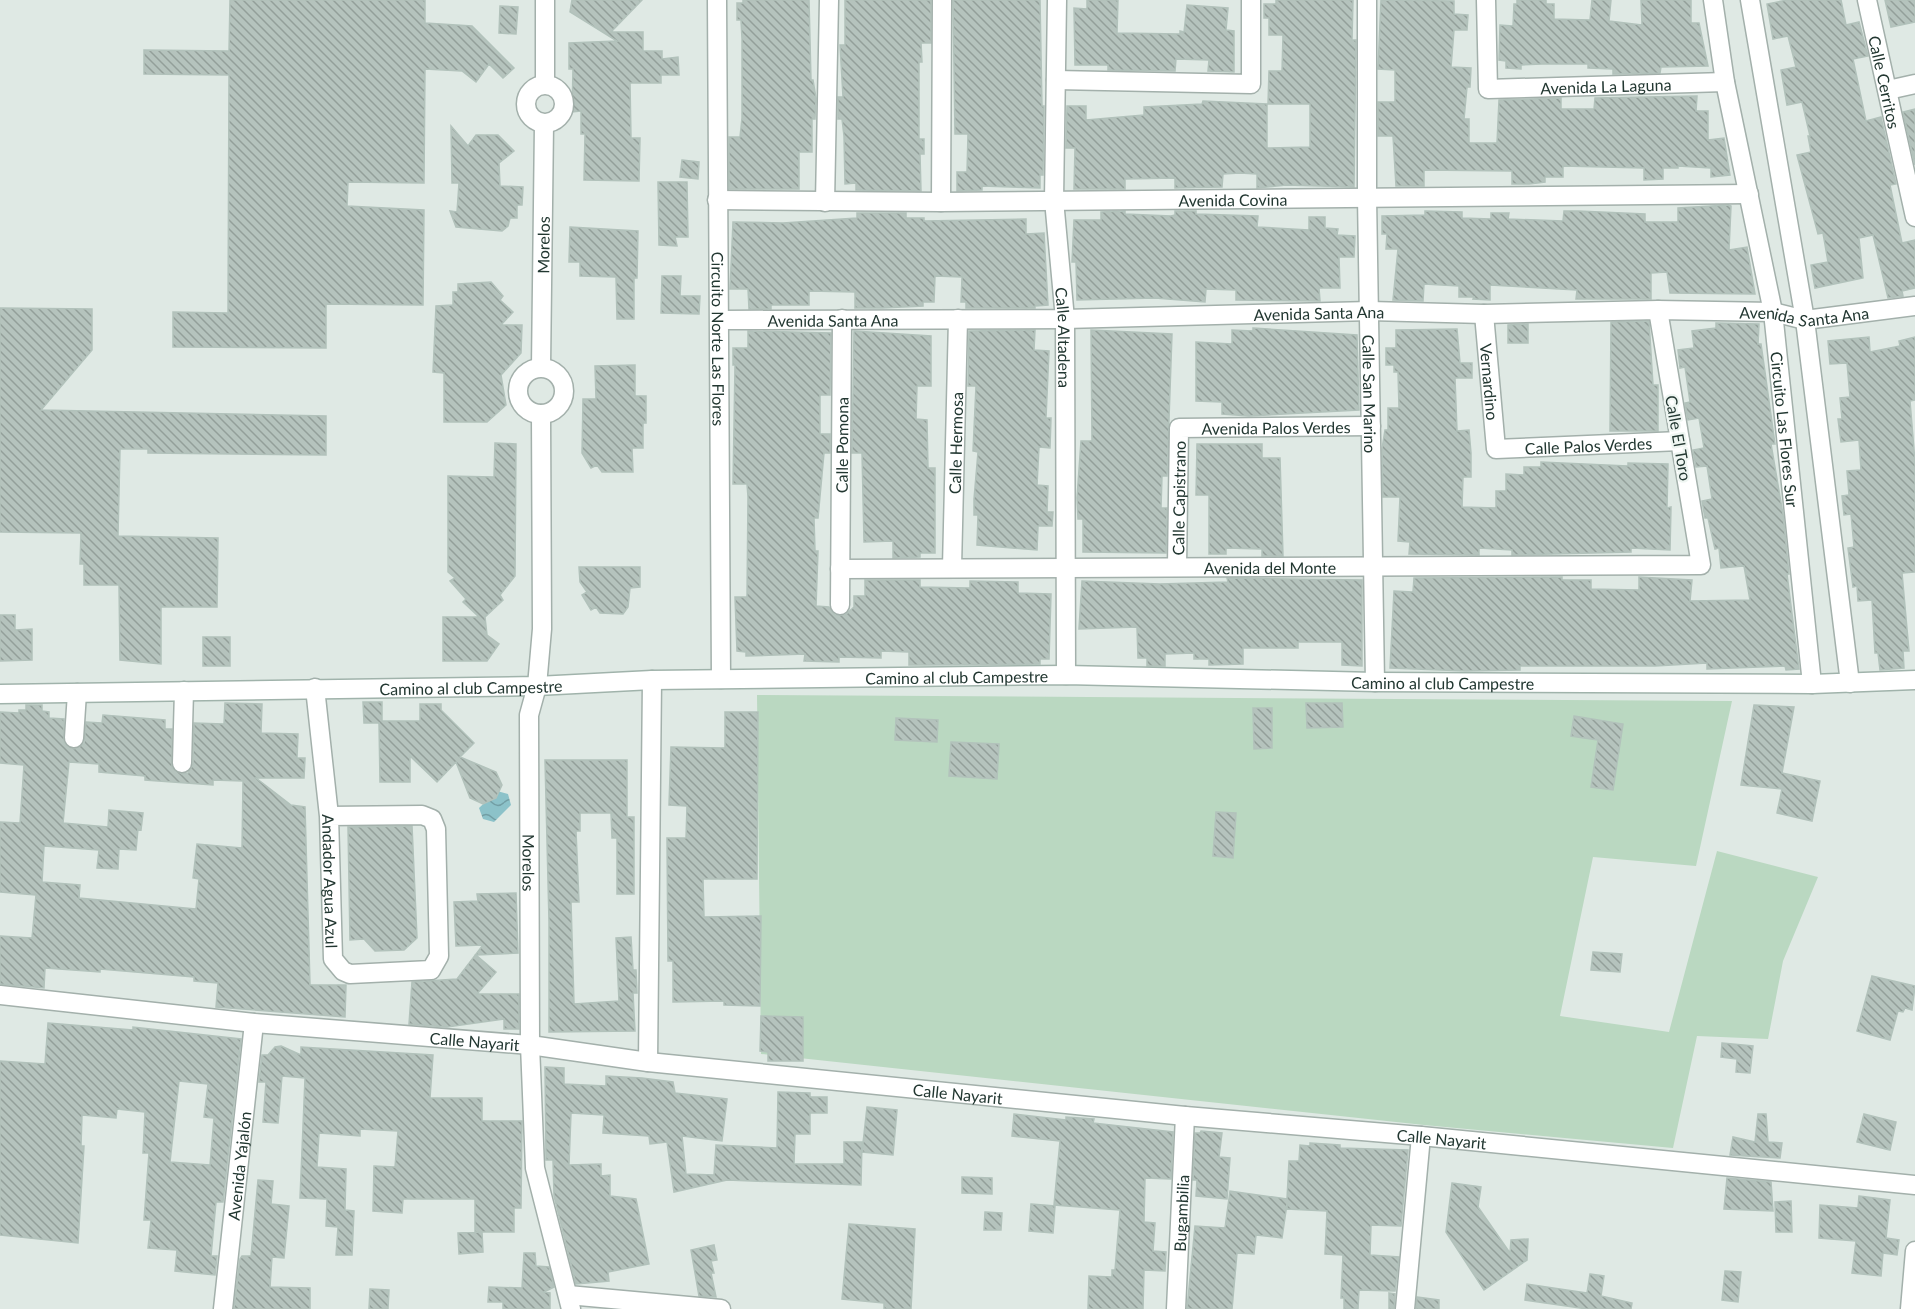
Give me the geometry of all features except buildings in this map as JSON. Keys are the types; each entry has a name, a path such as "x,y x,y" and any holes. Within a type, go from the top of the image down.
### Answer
{"street":[{"path":"545,0 545,84"},
{"name":"Circuito Norte Las Flores","path":"717,0 717,200 721,320 721,679"},
{"path":"825,202 829,0"},
{"path":"941,202 942,0"},
{"name":"Calle Altadena","path":"1057,0 1054,200 1065,319 1066,675"},
{"path":"1056,80 1251,84 1251,0"},
{"name":"Calle San Marino","path":"1367,0 1367,197 1375,682"},
{"name":"Avenida La Laguna","path":"1486,0 1488,89 1725,82"},
{"name":"Circuito Las Flores Sur","path":"1713,0 1725,82 1773,312 1812,684"},
{"name":"Circuito Las Flores Sur","path":"1750,0 1806,320 1850,682"},
{"name":"Calle Cerritos","path":"1867,0 1914,205"},
{"path":"545,84 558,89 564,101 561,115 557,120 544,124 532,119 525,107 532,88 545,84"},
{"path":"1888,90 1915,84"},
{"name":"Morelos","path":"542,367 544,124"},
{"name":"Avenida Covina","path":"717,200 941,202 1749,195"},
{"name":"Avenida Santa Ana","path":"721,320 1065,319 1370,311 1484,314 1658,310 1773,312 1806,320 1915,306"},
{"name":"Calle El Toro","path":"1658,310 1701,565"},
{"name":"Vernardino","path":"1484,314 1496,449"},
{"name":"Calle Pomona","path":"840,605 842,319"},
{"name":"Calle Hermosa","path":"952,567 958,319"},
{"path":"542,367 557,373 565,395 556,409 541,414 526,409 518,395 518,387 526,373 542,367"},
{"name":"Morelos","path":"541,414 542,629 537,686 529,716 530,1045 535,1168 569,1302"},
{"name":"Avenida Palos Verdes","path":"1179,428 1371,426"},
{"name":"Calle Capistrano","path":"1177,567 1179,428"},
{"name":"Calle Palos Verdes","path":"1496,449 1680,441"},
{"name":"Avenida del Monte","path":"840,569 1701,565"},
{"name":"Camino al club Campestre","path":"0,694 537,686 652,680 1066,675 1375,682 1812,684 1915,680"},
{"path":"648,1062 652,680"},
{"name":"Andador Agua Azul","path":"315,688 329,816 332,952 337,966 350,974 425,972 438,962 436,829 432,819 422,814 329,816"},
{"path":"182,763 184,691"},
{"path":"74,738 77,693"},
{"name":"Calle Nayarit","path":"0,995 254,1023 530,1045 648,1062 1185,1116 1421,1136 1915,1185"},
{"name":"Avenida Yajalón","path":"223,1309 254,1023"},
{"name":"Bugambilia","path":"1176,1309 1185,1116"},
{"path":"1405,1309 1421,1136"},
{"path":"1910,1309 1915,1251"},
{"path":"569,1302 721,1309"}],"green space":[{"path":"757,695 1732,701 1696,866 1593,857 1560,1016 1669,1032 1717,851 1818,877 1783,961 1768,1039 1697,1036 1673,1148 1424,1125 761,1054"}],"water":[{"path":"497,791 508,794 511,805 494,822 483,819 479,808"}]}
